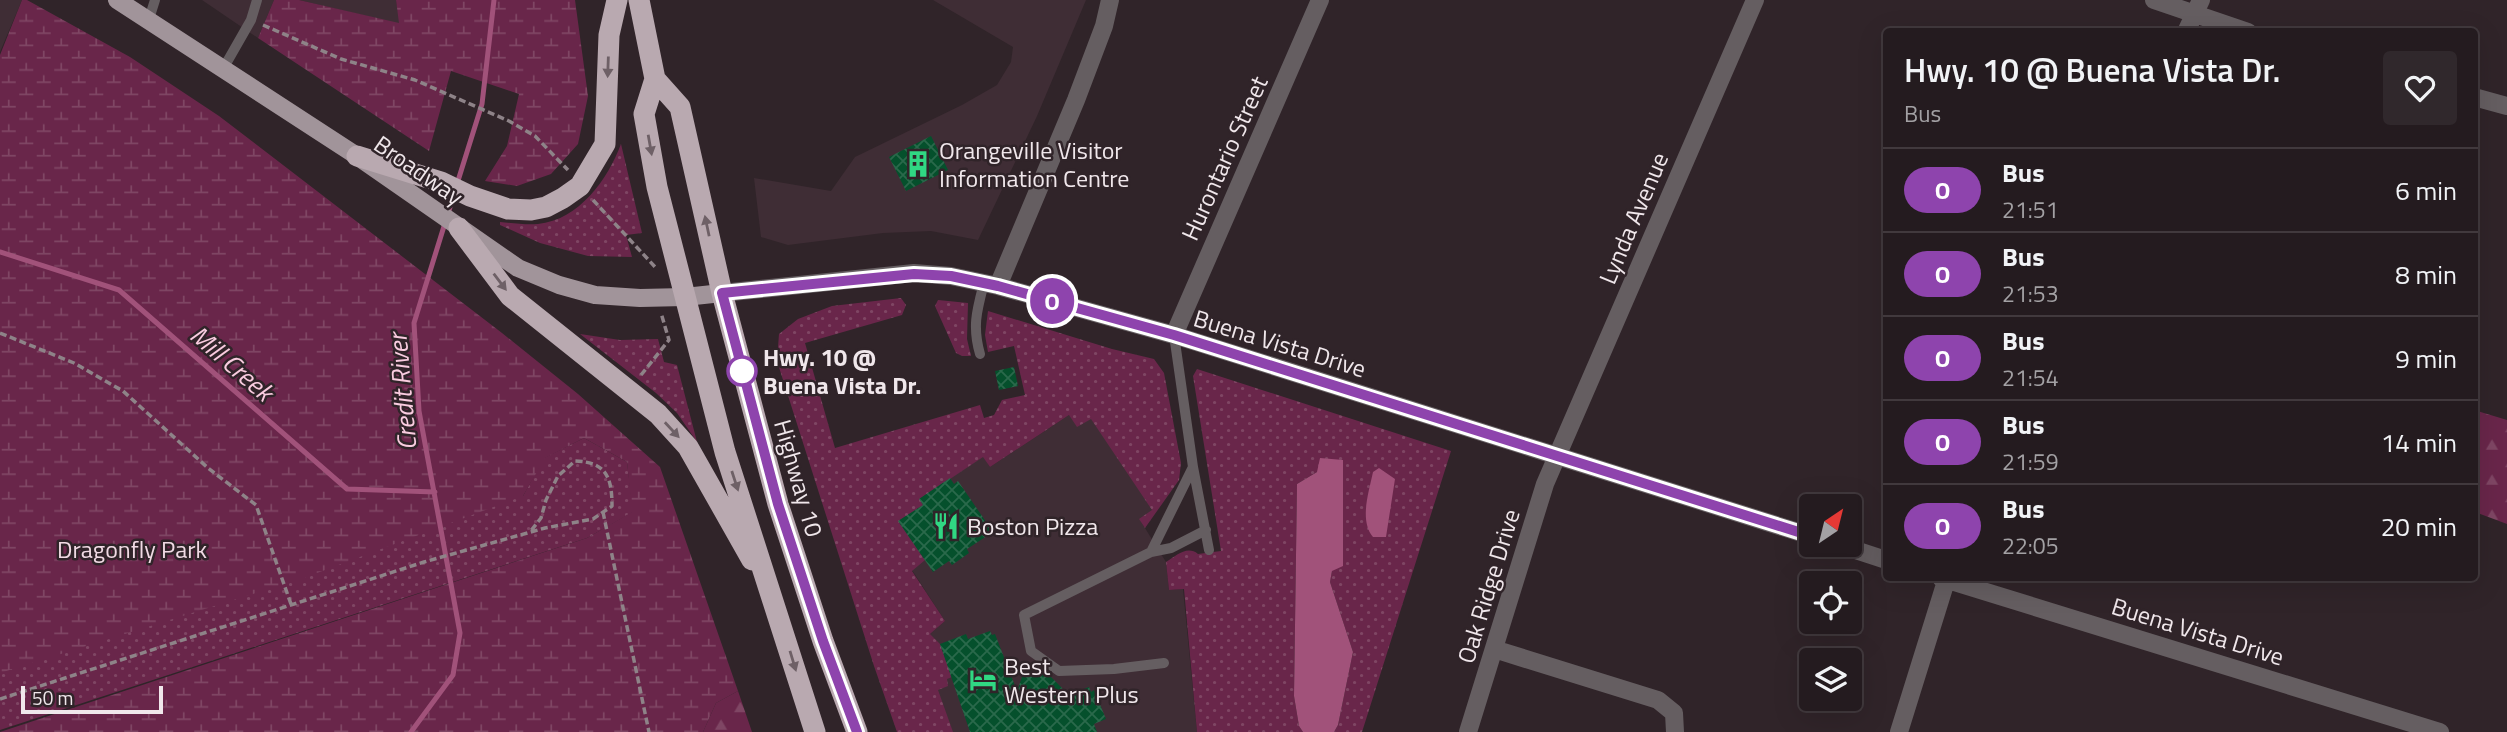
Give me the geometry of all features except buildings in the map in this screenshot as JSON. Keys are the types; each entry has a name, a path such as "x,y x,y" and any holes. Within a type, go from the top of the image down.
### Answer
{"highway":[{"path":"358,156 441,182 470,196 508,209 531,210 546,207 580,187 605,144 609,35 617,0"},
{"path":"639,0 655,79 644,114 657,187 725,452 815,732"},
{"name":"Highway 10","path":"655,79 680,107 722,293 778,504 823,641 857,732"},
{"path":"459,228 510,296 658,414 688,447 772,595"}],"main road":[{"name":"Broadway","path":"117,0 358,156 518,268 559,285 595,295 657,298 722,293"}],"street":[{"path":"990,285 1076,100 1104,26 1110,0"},
{"name":"Hurontario Street","path":"1174,335 1320,0"},
{"name":"Lynda Avenue","path":"1557,454 1755,0"},
{"path":"2154,0 2197,7 2240,28"},
{"path":"2188,28 2197,7"},
{"path":"2478,98 2507,106"},
{"name":"Buena Vista Drive","path":"722,293 914,274 951,276 1174,335 1799,532"},
{"name":"Oak Ridge Drive","path":"1468,732 1545,484 1557,454"},
{"path":"1862,552 1883,559"},
{"path":"1899,732 1943,581"},
{"name":"Buena Vista Drive","path":"1954,581 2441,732"},
{"path":"1494,649 1658,700 1674,713 1675,732"}],"lane":[{"path":"149,19 155,0"},
{"path":"223,69 251,20 257,0"},
{"path":"980,354 975,318 990,285"},
{"path":"1174,335 1193,467 1209,550"},
{"path":"1151,552 1193,467"},
{"path":"1164,663 1114,670 1059,671 1031,651 1024,615 1151,552 1171,548 1206,530"}],"path":[{"path":"251,20 341,59 415,80 464,100 535,136 563,163 580,187 658,271"},
{"path":"629,390 669,340 657,298"},
{"path":"0,334 74,363 123,391 208,468 256,505 292,607"},
{"path":"0,699 292,607 424,562 530,532 593,519 612,506 612,491 607,474 592,462 575,461 558,476 541,517 530,532"},
{"path":"603,512 649,732"}],"shaded area":[{"path":"0,0 22,0 0,52"},
{"path":"202,0 274,0 258,38"},
{"path":"299,0 396,0 400,24"},
{"path":"933,0 1086,0 1037,116 978,240 931,231 883,233 788,245 761,237 754,178 831,191 855,157 997,85 1011,62 1013,47"},
{"path":"1069,415 1091,418 1153,510 1140,520 1166,562 1169,590 1183,589 1197,732 937,732 930,634 945,621 912,570 898,521 922,505 919,499 983,456 990,467"},
{"path":"1320,458 1343,460 1343,566 1332,571 1330,582 1353,652 1338,725 1334,732 1303,732 1299,726 1294,696 1297,484 1317,472"},
{"path":"1379,468 1395,479 1386,537 1373,537 1366,514 1373,472"}],"green space":[{"path":"22,0 27,0 130,57 219,116 502,333 578,394 660,467 738,691 716,703 703,732 0,732 587,538 632,512 627,462 584,438 545,458 523,496 301,579 0,673 0,55"},
{"path":"274,0 299,0 399,23 396,0 575,0 588,96 578,144 551,174 517,186 485,181 507,146 519,94 451,71 429,151 258,38"},
{"path":"621,144 642,233 626,235 632,257 588,256 540,243 500,225 500,222 538,224 566,215 590,196 600,184"},
{"path":"901,298 906,305 902,315 805,343 835,448 980,405 984,418 994,415 1002,400 1025,395 1014,346 988,352 985,335 988,311 1154,359 1164,373 1181,463 1179,480 1145,528 1139,519 1152,510 1091,419 1077,427 1069,415 990,467 983,457 920,499 923,505 899,521 925,560 912,571 945,621 930,634 940,644 952,677 947,679 948,686 938,690 953,732 897,732 777,361 779,334 798,319 832,306"},
{"path":"938,300 968,303 967,339 971,356 956,353 935,306"},
{"name":"Dragonfly Park","path":"0,316 523,496 544,458 584,438 627,462 633,512 587,538 0,730"},
{"path":"580,334 620,340 658,339 664,362 677,365 697,442 677,413 656,393"},
{"path":"1197,369 1451,451 1362,732 1334,732 1338,725 1353,652 1330,582 1332,571 1317,472 1297,484 1294,696 1299,726 1303,732 1197,732 1184,589 1169,590 1166,562 1186,551 1198,554 1221,551 1193,376"},
{"path":"2478,411 2507,420 2507,524 2478,513"},
{"path":"738,691 752,732 703,732 716,703"}],"waterway":[{"name":"Credit River","path":"457,184 482,104 494,0"},
{"name":"Credit River","path":"448,214 454,193"},
{"name":"Credit River","path":"411,732 453,675 460,633 419,411 414,323 445,223"},
{"name":"Mill Creek","path":"0,252 119,290 347,489 435,492"}],"bus line":[{"name":"O","path":"857,732 823,641 778,504 722,293 914,274 951,276 998,286 1174,335 1799,532"}],"place":[{"name":"Orangeville Visitor Information Centre","path":"918,164"},
{"name":"Hwy. 10 @ Buena Vista Dr.","path":"742,371"},
{"name":"Boston Pizza","path":"946,526"},
{"name":"Best Western Plus","path":"983,680"}]}
